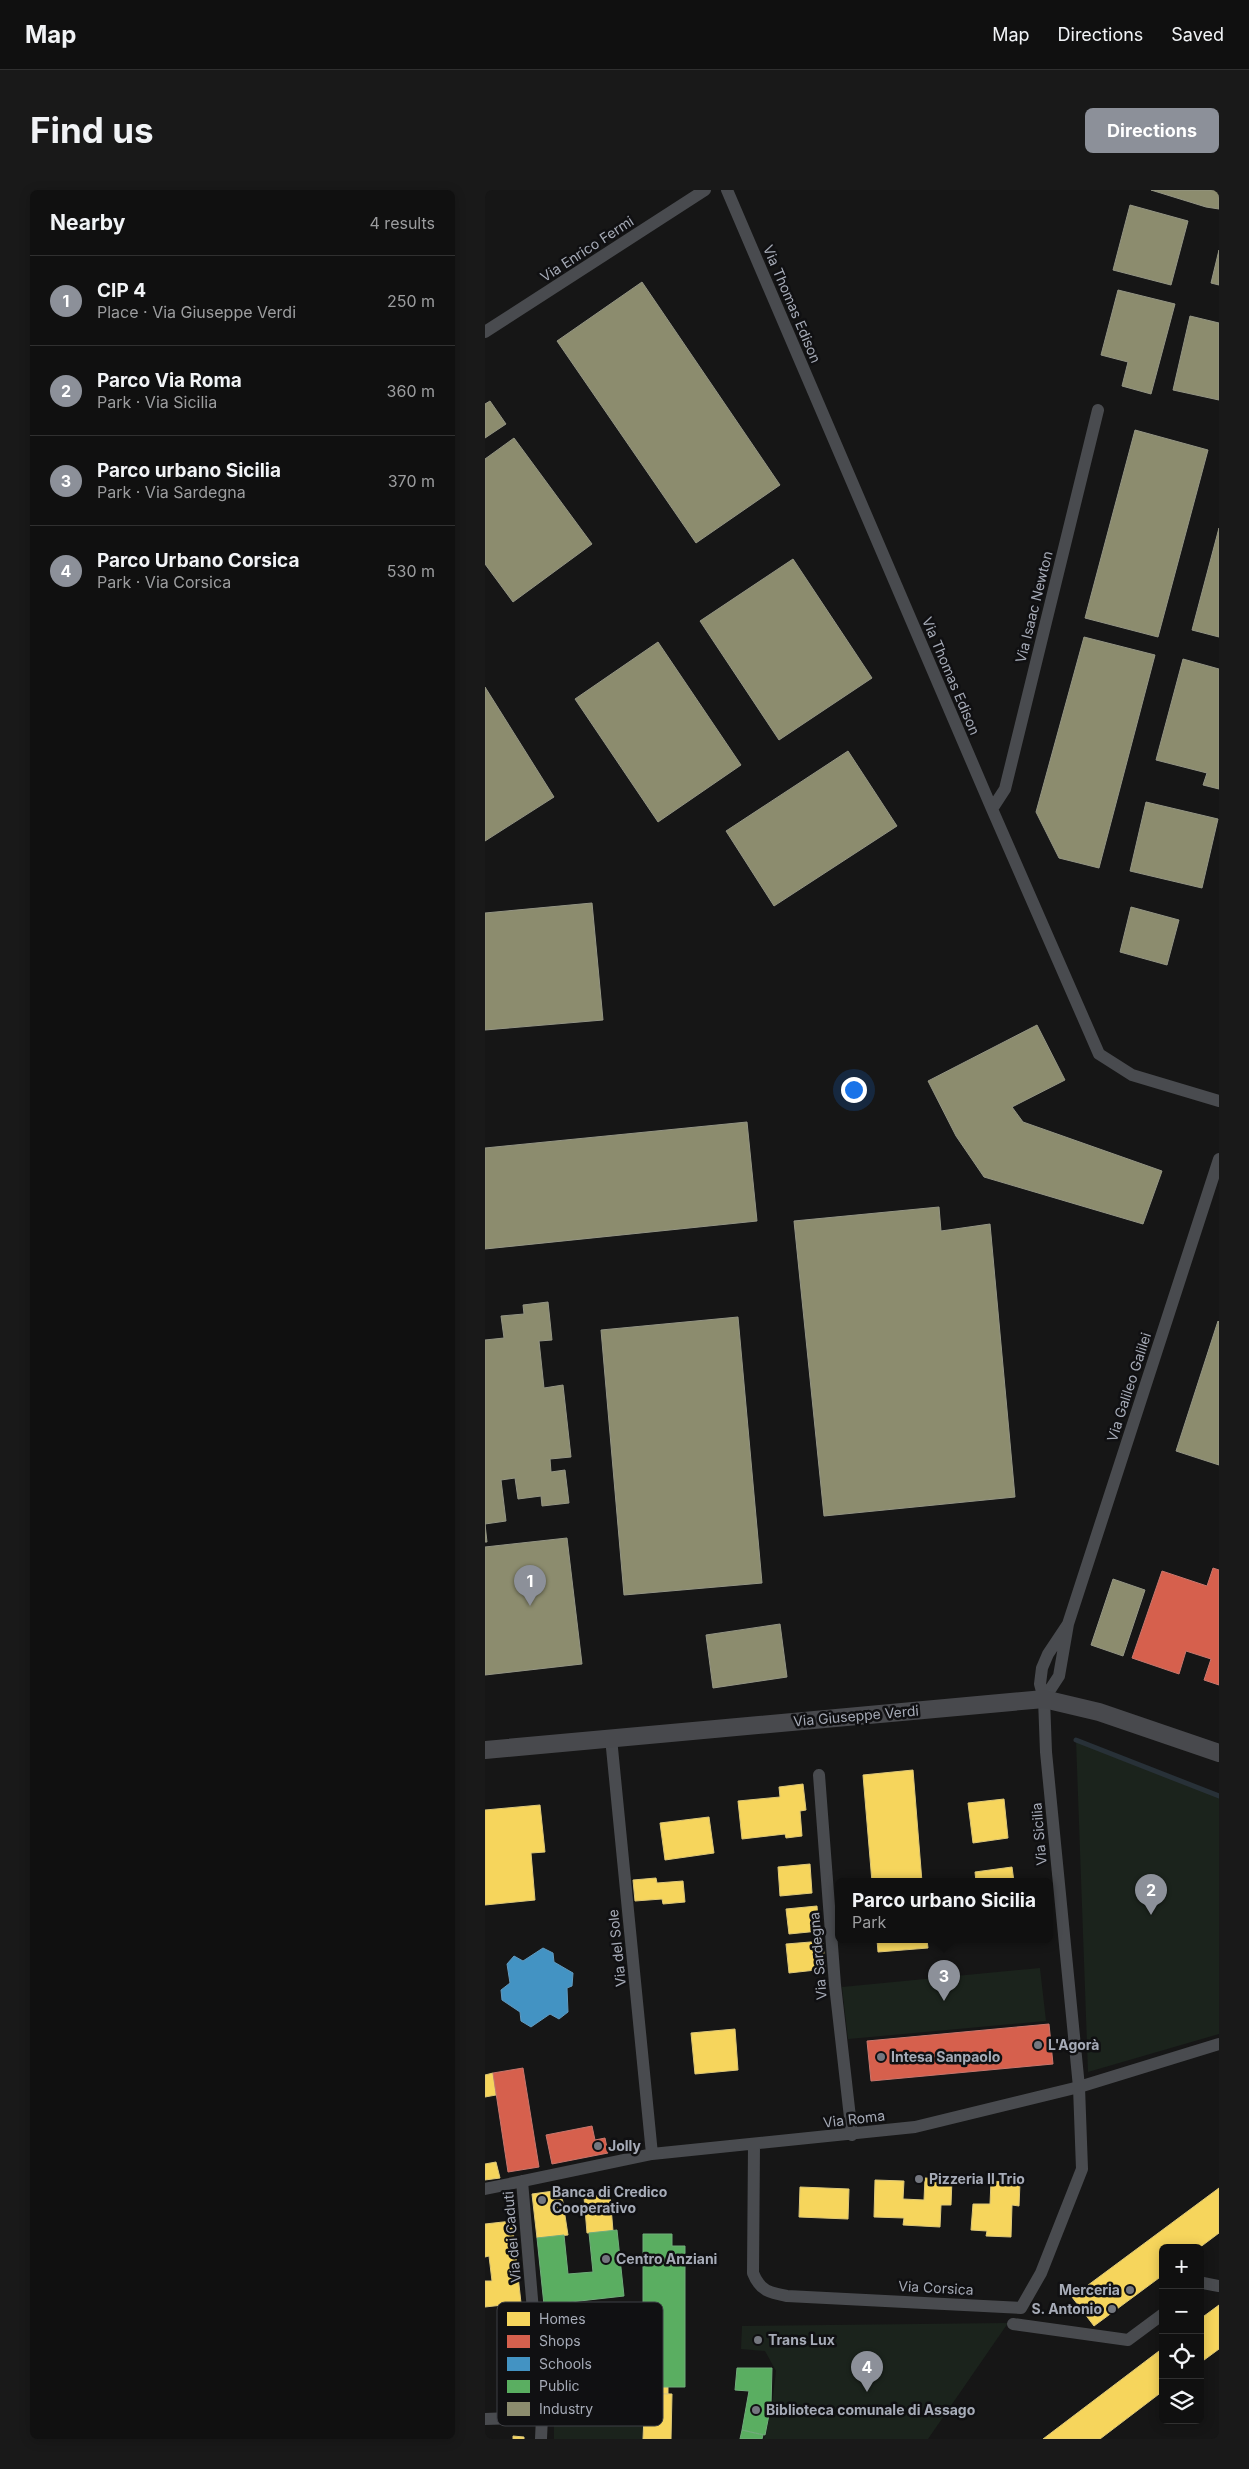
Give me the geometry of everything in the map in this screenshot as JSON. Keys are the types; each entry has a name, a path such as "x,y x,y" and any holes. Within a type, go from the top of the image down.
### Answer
{"main road":[{"name":"Via Giuseppe Verdi","path":"485,1750 1044,1699 1099,1712 1219,1753"}],"street":[{"name":"Via Enrico Fermi","path":"485,332 705,190"},
{"name":"Via Thomas Edison","path":"727,190 1099,1054 1132,1075 1219,1101"},
{"name":"Via Isaac Newton","path":"992,809 1005,790 1098,410"},
{"name":"Via Galileo Galilei","path":"1044,1699 1059,1676 1067,1624 1219,1159"},
{"name":"Via Galileo Galilei","path":"1044,1699 1040,1684 1042,1668 1048,1654 1067,1624"},
{"name":"Via Sicilia","path":"1044,1699 1047,1752 1079,2087"},
{"name":"Via del Sole","path":"611,1738 652,2154"},
{"name":"Via Sardegna","path":"819,1775 835,1985 853,2135"},
{"name":"Via Roma","path":"485,2189 652,2154 853,2135 915,2127 1079,2087 1219,2044"},
{"name":"Via Corsica","path":"754,2145 752,2265 756,2281 765,2291 787,2296 1021,2308 1041,2273 1082,2169 1079,2087"},
{"name":"Via dei Caduti","path":"522,2181 532,2302"},
{"path":"1204,2283 1219,2286"},
{"path":"1013,2324 1128,2340 1159,2317"},
{"name":"Via dei Caduti","path":"541,2439 542,2426"}],"shaded area":[{"path":"1076,1740 1219,1796 1219,2034 1088,2072"},
{"path":"1040,1968 1046,2021 848,2039 842,1987"},
{"path":"1008,2323 928,2439 764,2439 771,2413 776,2371 765,2351 741,2349 742,2326"},
{"path":"554,2426 644,2426 643,2439 554,2439"}],"building: Homes":[{"path":"913,1770 922,1878 872,1878 863,1775"},
{"path":"803,1784 806,1810 800,1811 802,1836 786,1838 785,1834 742,1839 738,1801 780,1797 779,1787"},
{"path":"1004,1799 1008,1838 973,1843 968,1803"},
{"path":"540,1805 545,1852 531,1853 535,1900 485,1905 485,1810"},
{"path":"709,1817 714,1853 665,1860 660,1823"},
{"path":"810,1864 812,1893 780,1896 778,1867"},
{"path":"1012,1867 1013,1878 976,1878 975,1872"},
{"path":"656,1878 657,1883 683,1881 685,1902 663,1904 662,1899 635,1901 633,1880"},
{"path":"817,1906 819,1931 789,1934 786,1909"},
{"path":"823,1941 825,1969 789,1973 786,1944"},
{"path":"877,1943 927,1943 928,1948 878,1952"},
{"path":"735,2029 738,2070 695,2074 691,2033"},
{"path":"493,2073 496,2095 485,2097 485,2075"},
{"path":"496,2162 500,2178 485,2180 485,2164"},
{"path":"925,2178 952,2179 951,2205 941,2205 940,2227 903,2225 904,2218 874,2217 875,2180 904,2181 903,2199 924,2200"},
{"path":"991,2181 1020,2183 1019,2206 1012,2205 1011,2237 986,2236 987,2231 971,2230 973,2204 990,2204"},
{"path":"800,2187 849,2189 848,2219 799,2217"},
{"path":"1219,2188 1219,2233 1204,2244 1159,2244 1159,2278 1094,2326 1072,2297"},
{"path":"561,2190 568,2235 537,2238 532,2194"},
{"path":"610,2194 613,2231 587,2233 584,2197"},
{"path":"512,2221 521,2302 497,2302 497,2306 485,2307 485,2281 492,2281 489,2256 485,2257 485,2224"},
{"path":"1219,2305 1219,2349 1204,2360 1204,2334 1204,2316"},
{"path":"1159,2351 1159,2394 1100,2439 1043,2439"},
{"path":"663,2387 668,2387 668,2394 663,2394"},
{"path":"663,2394 672,2394 671,2439 643,2439 644,2426 663,2426"},
{"path":"513,2436 524,2437 524,2439 513,2439"}],"building: Shops":[{"path":"1213,1568 1219,1570 1219,1685 1204,1680 1211,1659 1186,1651 1179,1674 1132,1658 1162,1571 1207,1586"},
{"path":"1049,2024 1053,2064 871,2081 867,2041"},
{"path":"523,2068 539,2167 508,2172 493,2073"},
{"path":"592,2126 595,2140 605,2138 608,2153 552,2164 546,2135"}],"building: Schools":[{"path":"543,1948 553,1953 554,1962 573,1973 572,1986 567,1988 568,2012 559,2019 550,2014 531,2027 521,2021 520,2012 502,2000 501,1990 510,1983 507,1964 514,1956 523,1961"}],"building: Public":[{"name":"Centro Anziani","path":"617,2230 624,2296 571,2302 544,2302 537,2238 564,2235 568,2274 593,2272 589,2233"},
{"path":"643,2234 672,2234 672,2246 685,2246 685,2387 663,2387 663,2302 643,2302"},
{"path":"737,2368 772,2368 771,2405 765,2435 742,2430 749,2391 735,2390"},
{"path":"742,2430 763,2435 762,2439 740,2439"}],"building: Industry":[{"path":"1151,190 1219,190 1219,209 1206,207"},
{"path":"1130,205 1188,221 1171,285 1113,270"},
{"path":"1219,250 1219,285 1211,283"},
{"path":"642,282 780,485 696,543 557,341"},
{"path":"1118,290 1175,304 1151,394 1122,386 1128,362 1101,355"},
{"path":"1190,316 1219,323 1219,400 1173,390"},
{"path":"490,401 506,424 485,438 485,404"},
{"path":"1135,430 1208,450 1158,637 1085,618"},
{"path":"514,438 592,544 513,602 485,564 485,459"},
{"path":"1219,528 1219,637 1192,630"},
{"path":"793,559 872,678 779,740 700,621"},
{"path":"1084,637 1155,655 1099,868 1059,858 1036,812"},
{"path":"658,642 741,765 658,822 575,699"},
{"path":"1183,659 1219,669 1219,789 1203,785 1207,773 1156,760"},
{"path":"485,687 554,797 485,841"},
{"path":"848,751 897,826 774,906 726,831"},
{"path":"1146,802 1218,819 1202,888 1130,871"},
{"path":"592,903 603,1020 485,1030 485,913"},
{"path":"1131,907 1179,920 1167,965 1120,952"},
{"path":"1037,1025 1065,1080 1012,1107 1023,1122 1162,1171 1143,1224 984,1177 956,1136 928,1081"},
{"path":"747,1122 757,1221 485,1249 485,1148"},
{"path":"939,1207 941,1231 990,1224 1015,1497 824,1516 794,1221"},
{"path":"548,1302 552,1340 539,1341 544,1388 563,1385 571,1457 550,1459 551,1472 565,1470 569,1503 542,1506 541,1496 518,1499 515,1478 501,1480 506,1521 485,1524 485,1340 504,1338 501,1316 524,1314 523,1305"},
{"path":"738,1317 762,1583 624,1595 601,1330"},
{"path":"1219,1322 1219,1465 1176,1451"},
{"path":"485,1524 487,1542 485,1542"},
{"path":"567,1538 582,1664 485,1675 485,1547"},
{"path":"1113,1579 1145,1590 1123,1656 1091,1645"},
{"path":"780,1624 787,1677 713,1688 706,1635"}],"waterway":[{"path":"1076,1740 1219,1796"}],"place":[{"name":"CIP 4","path":"530,1606"},
{"name":"Parco Via Roma","path":"1151,1915"},
{"name":"Parco urbano Sicilia","path":"944,2001"},
{"name":"L'Agorà","path":"1038,2045"},
{"name":"Intesa Sanpaolo","path":"881,2057"},
{"name":"Jolly","path":"598,2146"},
{"name":"Pizzeria Il Trio","path":"919,2179"},
{"name":"Banca di Credico Cooperativo","path":"542,2200"},
{"name":"Centro Anziani","path":"606,2259"},
{"name":"Merceria","path":"1130,2290"},
{"name":"S. Antonio","path":"1112,2309"},
{"name":"Trans Lux","path":"758,2340"},
{"name":"Parco Urbano Corsica","path":"867,2392"},
{"name":"Biblioteca comunale di Assago","path":"756,2410"}]}
